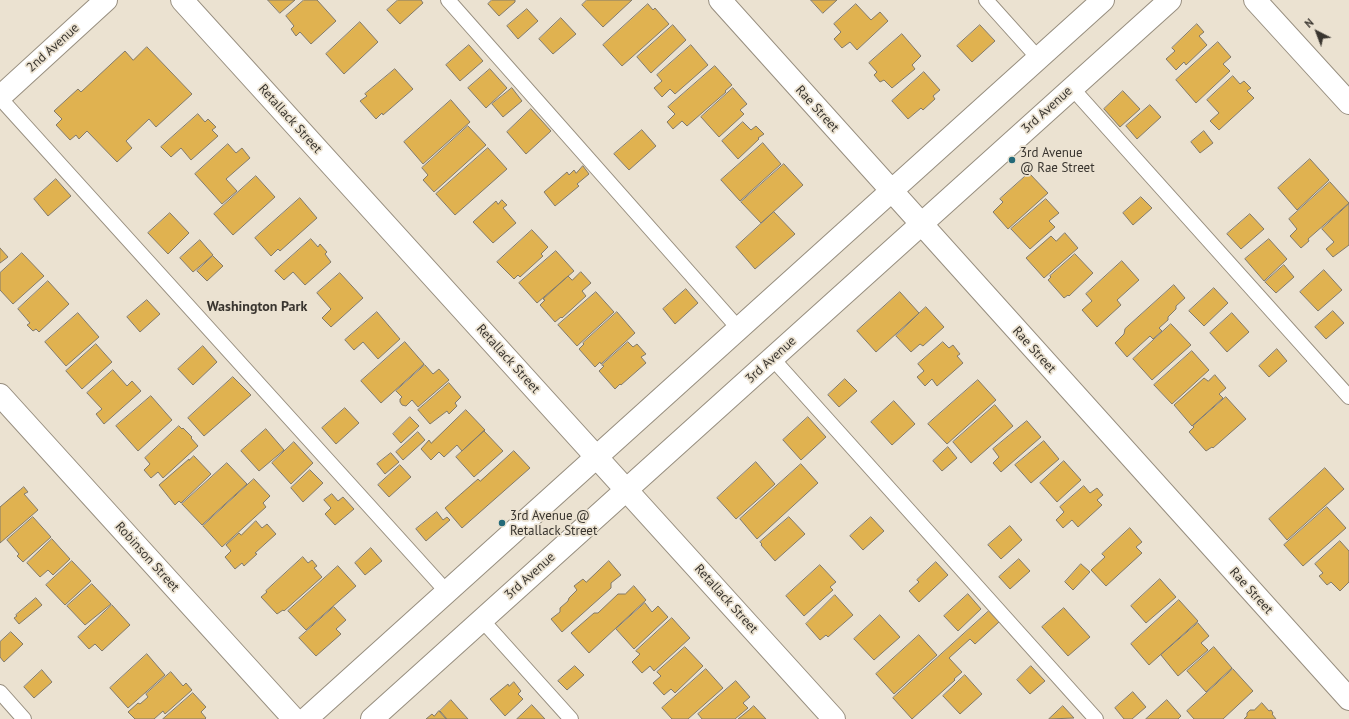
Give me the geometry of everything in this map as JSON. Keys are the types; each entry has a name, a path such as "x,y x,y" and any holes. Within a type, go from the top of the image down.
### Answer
{"street":[{"name":"2nd Avenue","path":"0,97 106,0"},
{"name":"Retallack Street","path":"182,0 834,719"},
{"name":"Rae Street","path":"720,0 1349,699"},
{"path":"306,719 1103,0"},
{"name":"3rd Avenue","path":"372,719 1170,0"},
{"path":"1255,0 1349,103"},
{"name":"Robinson Street","path":"0,395 294,719"}],"lane":[{"path":"448,0 739,329"},
{"path":"986,0 1039,59"},
{"path":"1072,88 1349,397"},
{"path":"0,97 447,592"},
{"path":"772,358 1096,719"},
{"path":"482,620 571,719"},
{"path":"0,692 24,719"}],"building":[{"path":"268,0 295,0 280,13"},
{"path":"304,0 317,0 336,21 311,44 300,32 296,36 291,29 294,26 286,16"},
{"path":"398,0 421,0 423,3 400,24 387,10"},
{"path":"492,0 515,0 515,2 499,16 488,4"},
{"path":"587,0 632,0 603,27 582,5"},
{"path":"811,0 837,0 823,13"},
{"path":"648,4 653,10 655,8 669,24 622,66 603,45"},
{"path":"856,4 871,20 880,12 888,21 857,50 850,42 842,48 834,39 841,32 834,24"},
{"path":"527,9 538,21 518,39 507,26"},
{"path":"561,18 576,34 553,54 539,39"},
{"path":"360,22 378,42 344,74 326,54"},
{"path":"1197,24 1204,32 1199,36 1207,45 1186,65 1184,62 1176,70 1166,59 1175,51 1172,48"},
{"path":"673,25 686,40 651,73 637,57"},
{"path":"980,25 995,41 972,62 957,46"},
{"path":"902,34 921,56 912,65 915,69 892,88 884,80 880,82 874,75 877,72 869,63"},
{"path":"1218,42 1231,57 1223,64 1230,71 1196,103 1176,80"},
{"path":"469,45 483,61 460,81 446,65"},
{"path":"691,45 708,65 675,94 670,89 662,97 654,88 662,81 657,75"},
{"path":"147,47 192,94 156,127 149,119 126,141 132,148 117,162 87,131 79,139 76,135 70,140 56,125 62,119 54,111 78,89 81,92 125,51 133,60"},
{"path":"715,66 732,85 687,126 682,121 673,129 667,122 675,114 668,107"},
{"path":"395,69 413,89 383,115 382,113 376,119 360,101 367,96 365,94"},
{"path":"490,69 507,88 486,108 468,88"},
{"path":"924,72 940,90 933,96 935,99 923,110 921,108 908,119 892,101"},
{"path":"1233,76 1240,84 1244,81 1251,88 1247,91 1254,98 1219,130 1210,121 1219,113 1207,100"},
{"path":"512,88 522,101 503,117 492,104"},
{"path":"733,88 747,104 740,110 744,114 719,137 701,117"},
{"path":"1123,91 1140,109 1120,127 1104,109"},
{"path":"451,100 470,122 423,164 404,142"},
{"path":"1150,105 1161,117 1137,139 1126,126"},
{"path":"531,109 551,131 526,154 507,132"},
{"path":"198,114 205,122 208,119 216,127 212,130 218,136 191,160 181,148 171,157 161,147"},
{"path":"743,122 751,130 756,126 764,134 758,138 759,139 738,159 722,141"},
{"path":"468,126 486,145 434,192 423,180 428,175 422,168"},
{"path":"642,130 656,146 629,170 614,154"},
{"path":"1204,131 1213,143 1200,153 1191,142"},
{"path":"763,143 781,164 740,201 721,180"},
{"path":"228,144 236,153 242,148 250,158 226,179 237,191 222,204 195,174"},
{"path":"488,148 507,169 455,215 436,194"},
{"path":"1310,159 1329,180 1297,210 1278,188"},
{"path":"784,164 803,185 761,223 741,202"},
{"path":"583,166 589,174 577,184 579,186 555,206 544,192 567,172 569,175 574,170 576,173"},
{"path":"1029,173 1048,193 1008,229 993,212 1003,202 1000,199"},
{"path":"256,176 275,197 233,235 214,214"},
{"path":"56,179 71,196 48,216 34,199"},
{"path":"1330,182 1349,203 1308,239 1309,241 1301,248 1290,236 1297,229 1289,219"},
{"path":"1141,197 1152,208 1133,225 1123,213"},
{"path":"300,198 317,218 280,251 278,249 271,256 255,238"},
{"path":"1046,199 1059,213 1049,221 1055,227 1030,249 1011,229"},
{"path":"502,200 507,205 503,208 516,223 493,243 473,222 496,201 498,204"},
{"path":"1349,204 1349,245 1333,257 1326,249 1334,242 1322,229"},
{"path":"774,212 795,234 755,269 736,247"},
{"path":"170,213 189,233 168,254 148,233"},
{"path":"1250,214 1264,229 1241,249 1227,234"},
{"path":"532,230 548,247 541,254 543,256 520,277 518,275 514,279 497,262"},
{"path":"1065,233 1078,248 1044,278 1026,258 1051,236 1056,241"},
{"path":"311,239 318,247 320,244 327,252 325,254 331,262 305,285 293,272 284,280 275,271"},
{"path":"1269,239 1287,259 1264,281 1245,259"},
{"path":"200,240 213,255 193,272 180,258"},
{"path":"0,248 8,257 0,263"},
{"path":"556,251 574,271 537,303 519,283"},
{"path":"22,253 44,276 13,304 0,290 0,273"},
{"path":"1075,254 1093,273 1069,296 1068,295 1064,298 1048,280 1051,277 1050,276"},
{"path":"213,256 223,266 207,281 197,271"},
{"path":"1122,261 1139,280 1117,300 1121,305 1097,327 1082,310 1092,301 1086,294"},
{"path":"1284,265 1294,277 1276,293 1265,282"},
{"path":"1324,270 1342,290 1318,311 1300,292"},
{"path":"581,272 591,283 582,291 586,296 562,318 561,317 555,322 540,305 545,300 543,299 568,276 572,280"},
{"path":"340,273 363,298 331,327 322,318 331,309 317,293"},
{"path":"48,281 69,304 39,332 36,329 33,331 27,325 30,323 18,309"},
{"path":"1174,285 1185,298 1176,306 1176,309 1168,317 1168,320 1159,328 1162,331 1153,339 1150,336 1127,357 1115,343 1124,334 1125,329"},
{"path":"1214,288 1228,303 1204,326 1189,311"},
{"path":"686,289 698,303 675,324 663,309"},
{"path":"596,292 614,312 577,346 558,325"},
{"path":"900,292 919,313 876,352 857,331"},
{"path":"147,300 160,314 140,332 127,317"},
{"path":"926,307 944,327 923,346 920,344 911,352 896,336"},
{"path":"1333,311 1344,323 1326,339 1315,327"},
{"path":"377,312 400,339 378,359 363,342 354,350 345,340"},
{"path":"617,312 635,333 601,364 600,362 595,367 579,349 584,344 583,343"},
{"path":"78,313 99,337 66,366 45,342"},
{"path":"1232,313 1249,332 1227,352 1210,333"},
{"path":"1171,324 1191,345 1152,380 1133,359"},
{"path":"405,342 424,364 381,403 361,381"},
{"path":"628,342 633,347 637,344 646,354 641,357 646,363 615,389 599,371 604,366 602,365"},
{"path":"943,342 949,348 953,345 960,354 957,356 963,363 937,386 932,379 925,386 917,377 924,371 918,364"},
{"path":"96,344 112,362 82,389 66,371"},
{"path":"203,346 217,362 193,385 178,369"},
{"path":"1277,349 1287,361 1269,377 1259,366"},
{"path":"1192,351 1209,370 1172,404 1154,385"},
{"path":"425,365 433,374 439,369 449,380 418,407 412,400 406,406 402,405 400,399 402,397 396,391"},
{"path":"113,370 127,386 132,381 141,391 104,424 96,414 102,409 87,393"},
{"path":"1215,375 1226,388 1219,394 1223,398 1192,426 1174,405 1204,378 1208,381"},
{"path":"233,377 251,395 204,436 188,418"},
{"path":"845,379 857,391 839,407 828,395"},
{"path":"978,380 996,400 947,444 928,424"},
{"path":"449,383 461,397 455,403 457,406 449,414 447,411 430,424 418,410"},
{"path":"151,396 172,420 138,451 116,426"},
{"path":"1226,397 1246,419 1213,448 1212,447 1206,451 1189,432 1194,427 1193,426"},
{"path":"894,401 915,424 892,445 871,422"},
{"path":"995,405 1013,426 971,463 953,442"},
{"path":"345,408 359,423 336,444 322,428"},
{"path":"466,410 485,430 462,451 457,445 444,457 439,452 431,460 421,449 429,440 431,443"},
{"path":"410,417 419,426 401,443 393,434"},
{"path":"808,417 826,437 801,460 783,440"},
{"path":"1027,421 1041,437 1001,472 993,463 999,457 993,449"},
{"path":"179,426 192,437 191,438 198,446 163,478 158,472 151,478 144,470 150,464 145,458"},
{"path":"266,429 284,450 259,471 241,451"},
{"path":"484,431 503,451 474,477 456,457"},
{"path":"418,432 425,440 403,460 396,452"},
{"path":"1044,441 1059,459 1031,483 1015,465"},
{"path":"294,442 313,463 291,484 272,463"},
{"path":"948,447 957,458 942,471 933,461"},
{"path":"514,451 530,468 462,528 445,508 478,479 480,481"},
{"path":"391,453 399,462 385,474 377,464"},
{"path":"194,456 211,474 181,503 179,501 175,505 159,485"},
{"path":"1064,461 1081,480 1057,502 1040,483"},
{"path":"756,462 775,484 736,519 717,498"},
{"path":"227,463 247,484 202,525 182,504"},
{"path":"801,464 818,483 757,539 740,519"},
{"path":"400,465 411,477 389,497 378,485"},
{"path":"1325,468 1344,489 1287,540 1269,519"},
{"path":"310,470 323,483 303,502 291,488"},
{"path":"254,479 270,496 263,503 266,507 222,547 203,526"},
{"path":"1084,486 1090,493 1097,488 1103,495 1097,500 1102,505 1078,527 1072,520 1063,528 1056,520 1064,512 1060,507"},
{"path":"24,487 28,492 24,494 38,510 0,543 0,507"},
{"path":"332,494 338,501 343,497 354,509 335,525 325,514 331,508 324,500"},
{"path":"1327,507 1346,528 1303,566 1284,545"},
{"path":"437,512 443,520 447,517 450,520 426,541 416,529"},
{"path":"33,517 51,537 23,562 17,556 19,554 7,540"},
{"path":"789,517 805,534 775,561 760,542"},
{"path":"871,517 884,531 863,550 850,536"},
{"path":"256,521 262,528 267,524 276,534 255,553 257,554 244,566 242,563 235,569 225,557 231,551 226,545 239,533 241,535"},
{"path":"1010,526 1022,540 1001,559 988,545"},
{"path":"1130,528 1142,542 1136,547 1142,553 1106,586 1091,570 1105,557 1102,554"},
{"path":"52,539 70,559 53,575 48,570 40,577 27,563"},
{"path":"1340,541 1349,551 1349,582 1340,591 1331,582 1327,585 1319,576 1323,573 1315,564"},
{"path":"371,548 382,561 365,575 355,563"},
{"path":"303,557 308,563 312,560 317,566 314,568 322,577 284,611 283,610 277,614 261,597"},
{"path":"1019,559 1030,571 1010,589 999,577"},
{"path":"72,561 91,581 65,605 46,585"},
{"path":"609,561 621,575 611,583 611,588 562,632 551,619 560,612 560,608 577,590 574,586 583,579 586,582"},
{"path":"936,562 948,575 919,602 909,591 919,582 917,580"},
{"path":"1081,564 1090,572 1073,590 1065,582"},
{"path":"820,565 836,582 830,587 833,590 804,616 786,596"},
{"path":"338,566 356,586 306,630 288,611"},
{"path":"1160,579 1176,597 1146,623 1131,606"},
{"path":"92,584 111,604 85,625 67,606"},
{"path":"634,586 646,600 589,653 571,633 594,613 598,613 618,594 625,594"},
{"path":"968,594 981,609 958,631 944,616"},
{"path":"835,595 853,615 828,637 826,635 820,640 806,624"},
{"path":"36,598 42,605 19,624 14,618"},
{"path":"1179,600 1198,621 1149,665 1131,644"},
{"path":"645,603 652,612 658,606 668,617 634,649 616,629"},
{"path":"112,605 130,625 102,651 95,644 89,649 78,637"},
{"path":"334,607 346,620 336,629 341,634 316,656 299,638"},
{"path":"1064,608 1090,637 1068,656 1042,627"},
{"path":"989,611 999,622 975,644 970,639 949,658 962,672 912,719 893,698"},
{"path":"880,615 900,637 874,660 854,639"},
{"path":"672,618 690,638 654,671 650,666 642,673 632,662 640,654 636,651"},
{"path":"1198,623 1209,636 1201,643 1208,650 1178,676 1161,655"},
{"path":"11,632 23,644 4,662 0,657 0,642"},
{"path":"919,635 937,655 894,694 876,674"},
{"path":"685,647 703,666 675,693 671,689 664,695 653,683 661,676 657,672"},
{"path":"1214,647 1232,668 1206,692 1187,671"},
{"path":"147,654 165,675 128,708 110,688"},
{"path":"575,666 584,675 567,690 558,681"},
{"path":"1031,666 1045,681 1030,694 1017,680"},
{"path":"706,669 723,688 688,719 672,719 662,708"},
{"path":"1233,669 1253,691 1223,719 1194,719 1187,711"},
{"path":"42,670 52,682 34,698 24,687"},
{"path":"171,672 183,686 186,683 192,690 165,714 163,711 154,719 135,719 128,712 148,697 146,694"},
{"path":"965,675 982,694 960,714 943,696"},
{"path":"736,681 750,697 743,703 748,708 735,719 702,719 698,714"},
{"path":"514,682 521,691 518,694 523,699 505,716 490,699 508,684 509,686"},
{"path":"1133,692 1146,707 1132,719 1124,719 1115,708"},
{"path":"193,693 206,707 201,712 206,718 205,719 163,719"},
{"path":"451,700 468,719 447,719 440,711"},
{"path":"1167,700 1181,716 1178,719 1146,719"},
{"path":"1262,703 1269,711 1271,710 1276,719 1244,719 1250,710 1254,710"},
{"path":"532,705 545,719 517,719"},
{"path":"754,706 766,719 738,719 749,710"},
{"path":"1063,706 1074,718 1049,719"},
{"path":"439,711 446,719 426,719 432,714 434,716"}],"place":[{"name":"3rd Avenue @ Rae Street","path":"1012,160"},
{"name":"3rd Avenue @ Retallack Street","path":"502,523"}],"district":[{"name":"Washington Park","path":"257,307"}]}
